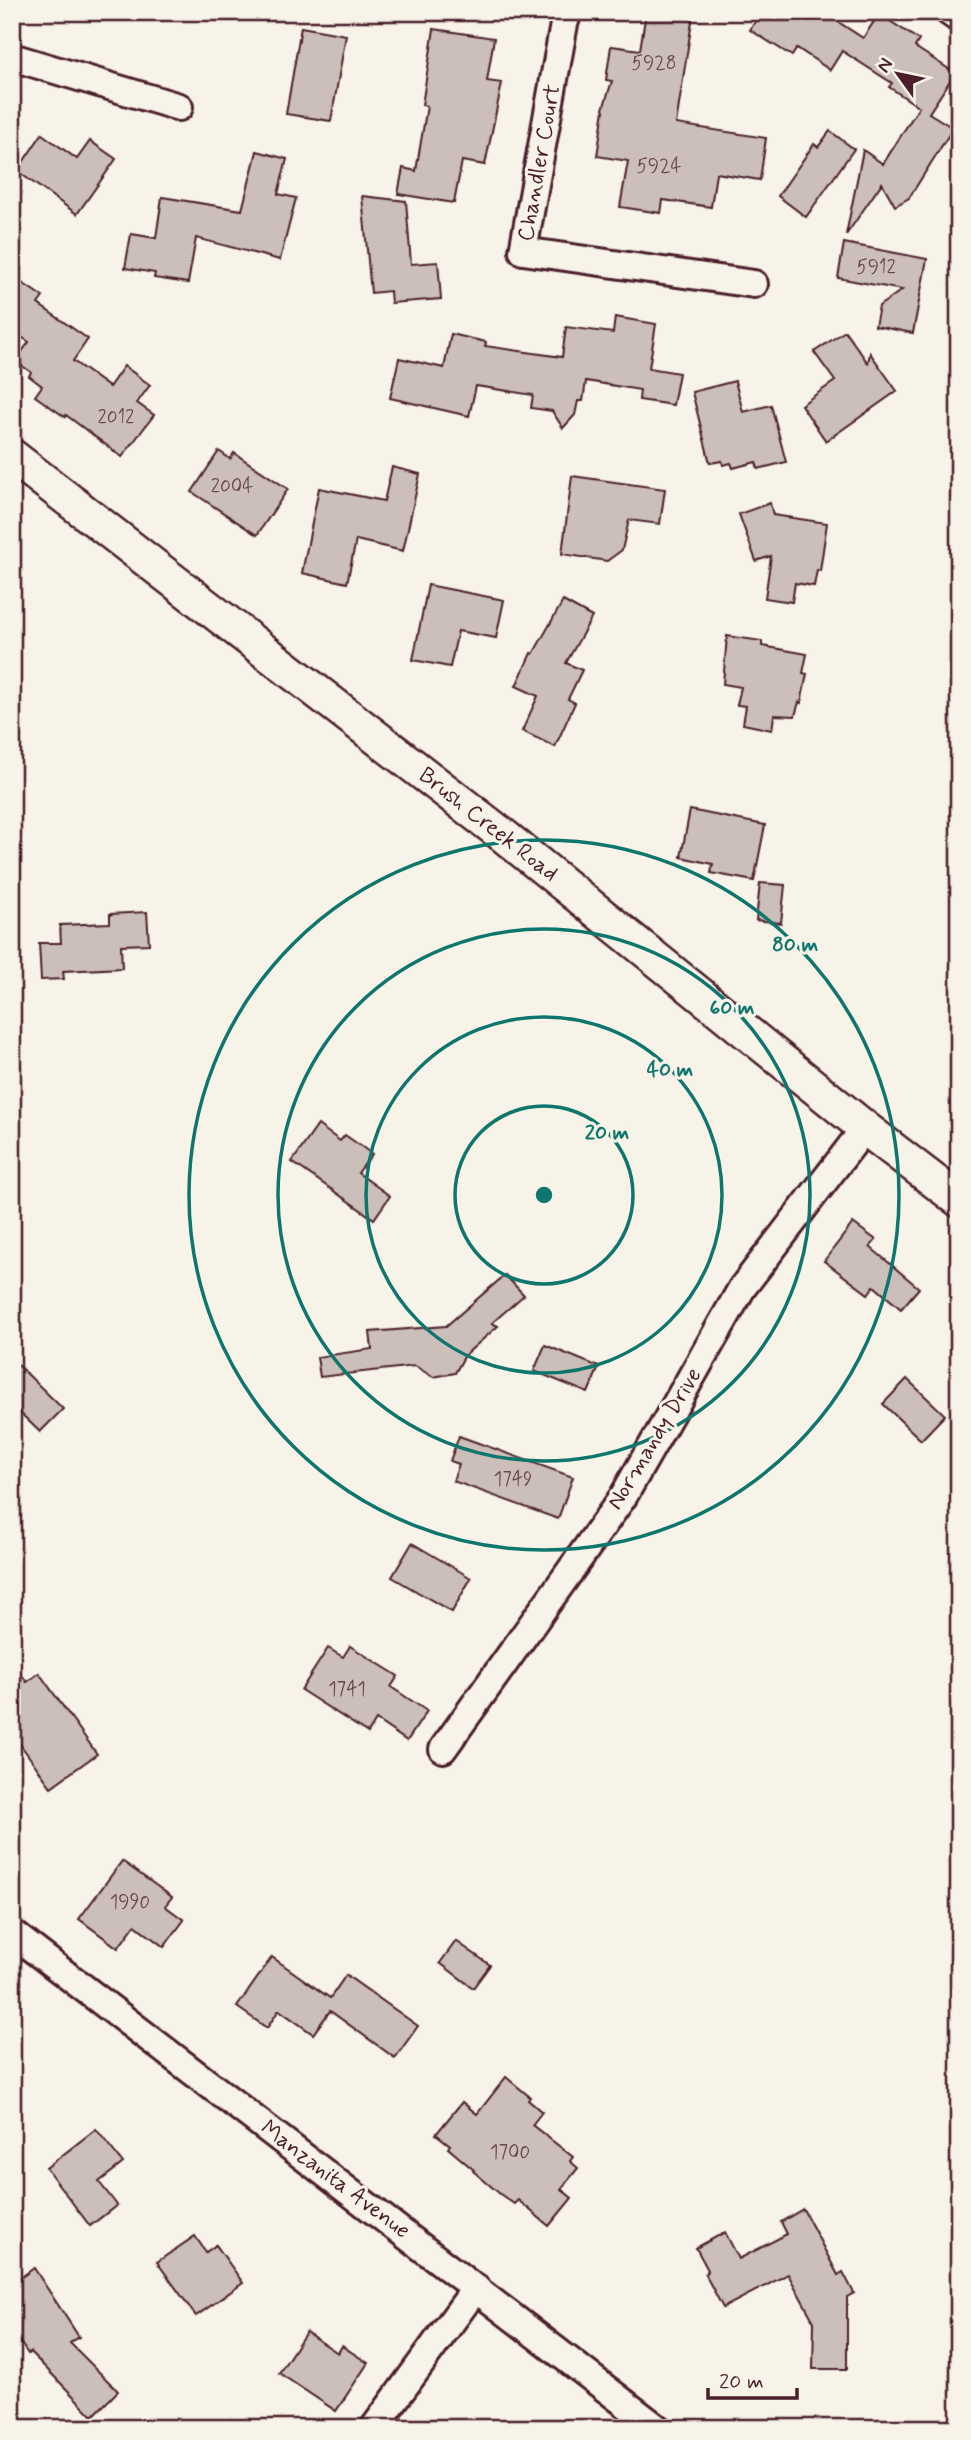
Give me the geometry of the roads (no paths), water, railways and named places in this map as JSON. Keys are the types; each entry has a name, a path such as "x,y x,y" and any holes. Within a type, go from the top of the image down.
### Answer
{"street":[{"name":"Chandler Court","path":"568,12 523,251 754,284"},
{"path":"949,12 959,19"},
{"path":"12,57 179,107"},
{"name":"Brush Creek Road","path":"12,456 504,836 865,1128 959,1200"},
{"name":"Normandy Drive","path":"443,1749 624,1497 742,1289 865,1128"},
{"name":"Manzanita Avenue","path":"12,1933 657,2428"},
{"path":"374,2428 476,2288"}]}
